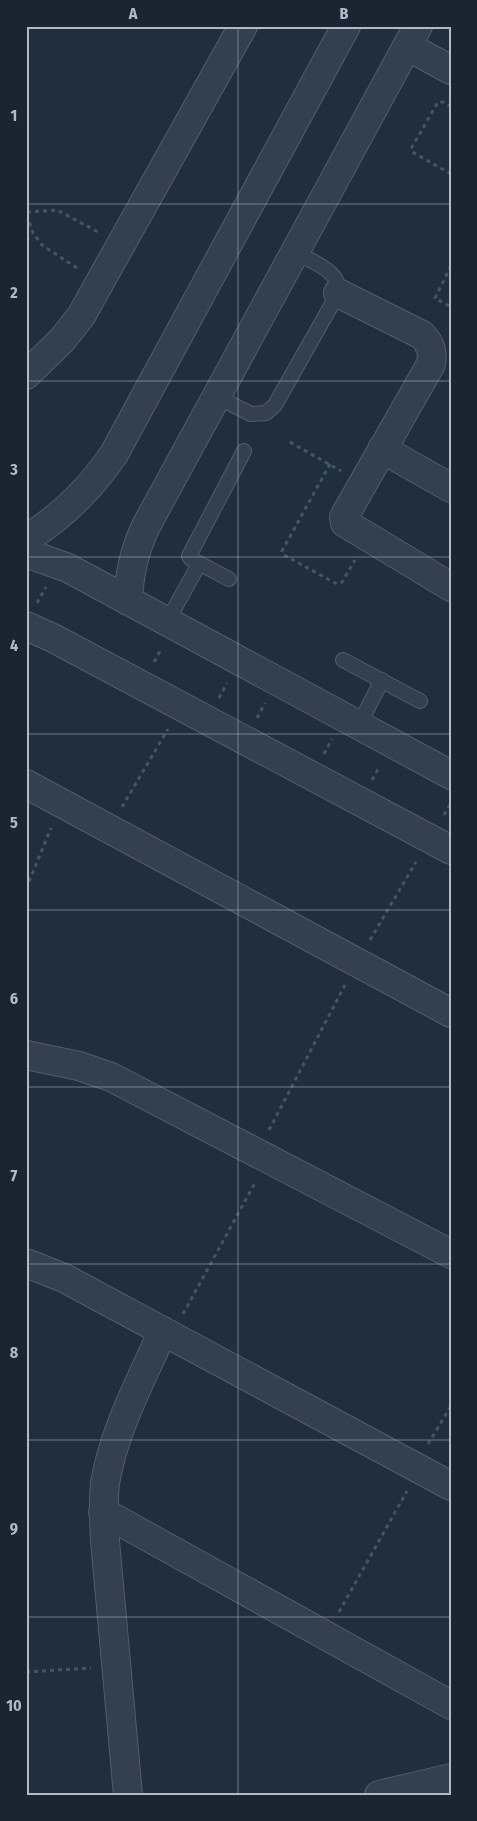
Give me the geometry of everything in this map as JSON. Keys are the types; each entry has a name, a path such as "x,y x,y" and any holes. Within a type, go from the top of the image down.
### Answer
{"street":[{"path":"26,375 62,340 81,316 243,26"},
{"path":"26,539 67,510 95,480 114,454 346,26"},
{"path":"128,601 132,562 138,544 412,36 451,70"},
{"path":"338,293 422,335 428,340 432,356 431,364 344,520 347,526 451,587"},
{"path":"382,449 451,488"},
{"path":"26,553 58,564 451,775"},
{"path":"31,616 141,685 451,850"},
{"path":"26,784 451,1013"},
{"path":"26,1055 79,1066 111,1076 451,1254"},
{"path":"26,1263 64,1278 451,1486"},
{"path":"128,1795 104,1512 105,1484 114,1444 167,1333"},
{"path":"104,1512 451,1705"},
{"path":"379,1795 451,1778"}],"lane":[{"path":"217,397 251,414 266,413 275,405 338,293 338,282 334,276 295,252"},
{"path":"229,579 199,564 189,556 244,451"},
{"path":"170,624 199,564"},
{"path":"343,660 420,701"},
{"path":"351,721 382,680"}],"path":[{"path":"451,107 438,102 411,149 414,154 451,174"},
{"path":"100,282 42,245 33,233 26,212 57,210 121,244"},
{"path":"451,266 435,298 451,307"},
{"path":"290,442 364,483"},
{"path":"330,464 283,547 283,553 339,584 368,538"},
{"path":"31,616 58,564"},
{"path":"141,685 170,624"},
{"path":"208,721 238,660"},
{"path":"245,741 277,681"},
{"path":"109,828 181,707"},
{"path":"312,776 351,721"},
{"path":"360,802 392,743"},
{"path":"26,889 61,802"},
{"path":"167,1333 268,1158"},
{"path":"326,1636 451,1406"},
{"path":"26,1672 117,1666"}]}
